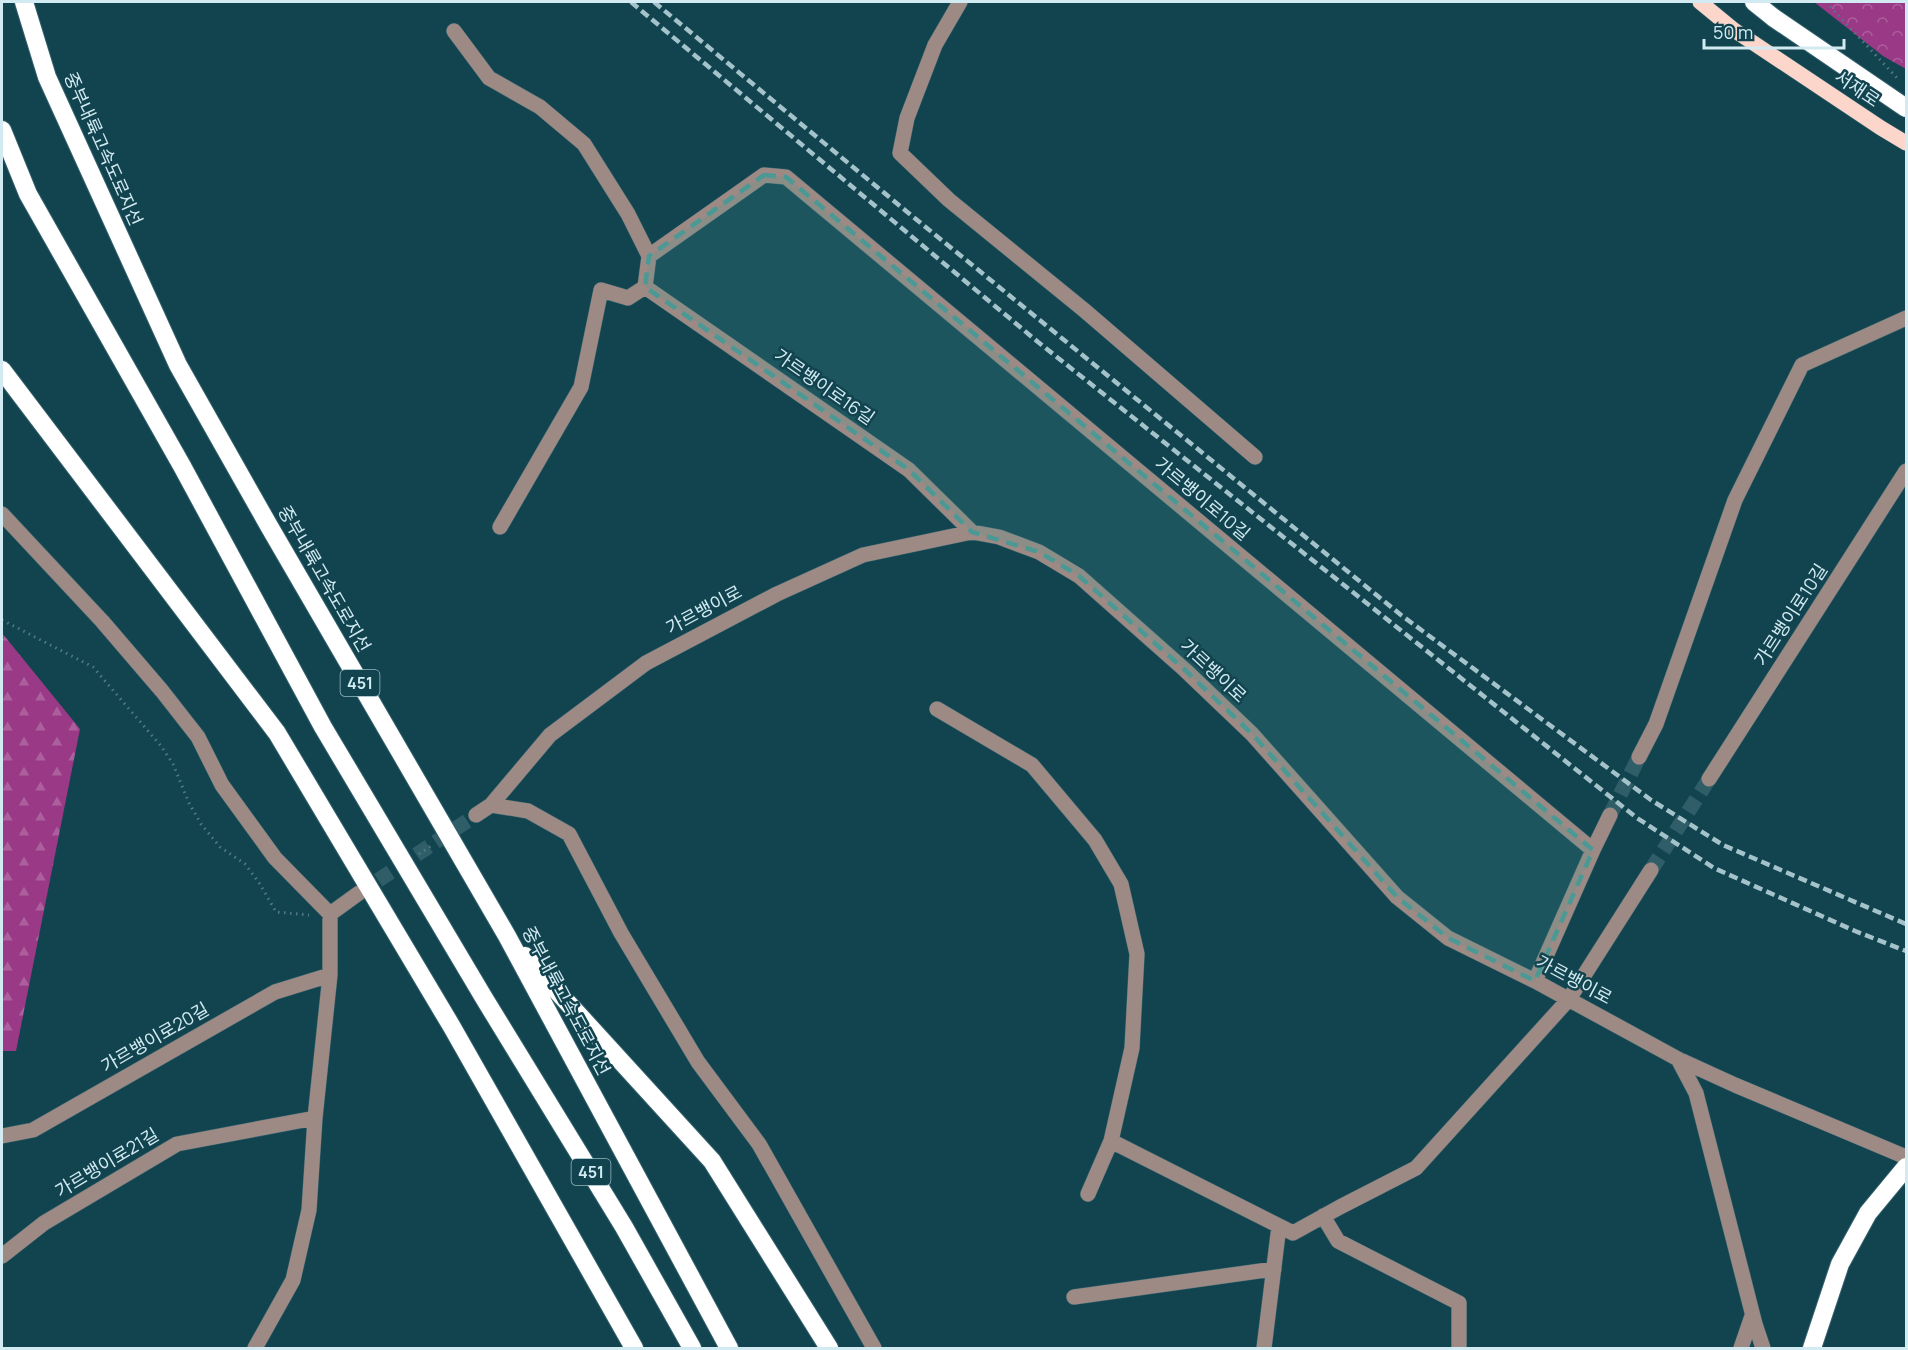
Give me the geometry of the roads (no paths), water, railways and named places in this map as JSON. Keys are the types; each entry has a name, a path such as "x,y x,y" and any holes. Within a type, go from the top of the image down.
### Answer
{"highway":[{"name":"중부내륙고속도로지선","path":"24,2 47,77 178,365 507,936 729,1348"},
{"path":"1754,2 1906,108"},
{"name":"451","path":"2,130 28,194 182,465 324,727 484,998 624,1227 692,1348"},
{"path":"2,370 277,733 452,1027 634,1348"},
{"path":"507,936 712,1161 830,1348"},
{"path":"1812,1348 1840,1264 1868,1213 1906,1167"}],"main road":[{"name":"서재로","path":"1700,2 1734,30 1906,143"}],"street":[{"path":"960,2 934,45 907,118 900,153 949,200 1084,310 1255,457"},
{"path":"454,31 489,78 540,107 584,144 628,214 649,256 645,287 627,298 601,290 581,387 500,527"},
{"name":"가르뱅이로10길","path":"649,256 764,175 786,177 1593,850"},
{"name":"가르뱅이로16길","path":"645,287 909,470 972,532"},
{"path":"1639,757 1656,724 1735,500 1802,365 1906,318"},
{"name":"가르뱅이로10길","path":"1709,779 1906,471"},
{"path":"2,514 102,621 162,691 198,737 222,785 322,915 330,975 315,1118 309,1210 293,1280 255,1348"},
{"name":"가르뱅이로","path":"476,815 491,805 550,735 646,663 777,594 863,555 972,532 999,537 1039,552 1079,576 1185,670 1252,734 1397,897 1448,938 1535,981 1678,1059 1906,1156"},
{"path":"937,709 1032,765 1095,840 1120,884 1137,954 1132,1048 1111,1141 1088,1194"},
{"path":"491,805 528,811 569,834 633,953 698,1062 759,1144 874,1348"},
{"path":"1535,981 1611,815"},
{"path":"1111,1141 1293,1233 1416,1168 1569,999 1651,870"},
{"path":"322,915 359,893"},
{"name":"가르뱅이로20길","path":"2,1136 33,1130 275,992 330,975"},
{"path":"1678,1059 1696,1093 1752,1316 1763,1348"},
{"name":"가르뱅이로21길","path":"2,1256 44,1223 177,1144 315,1118"},
{"path":"1323,1216 1338,1240 1460,1304 1460,1348"},
{"path":"1264,1348 1279,1226"},
{"path":"1074,1297 1274,1269"},
{"path":"1741,1348 1752,1316"}],"tunnel":[{"path":"1610,815 1639,757"},
{"path":"1651,870 1709,779"},
{"path":"359,893 476,815"}],"railway":[{"path":"631,2 1038,342 1637,818 1714,868 1855,931 1906,951"},
{"path":"654,2 1401,615 1651,800 1723,845 1906,924"}]}
